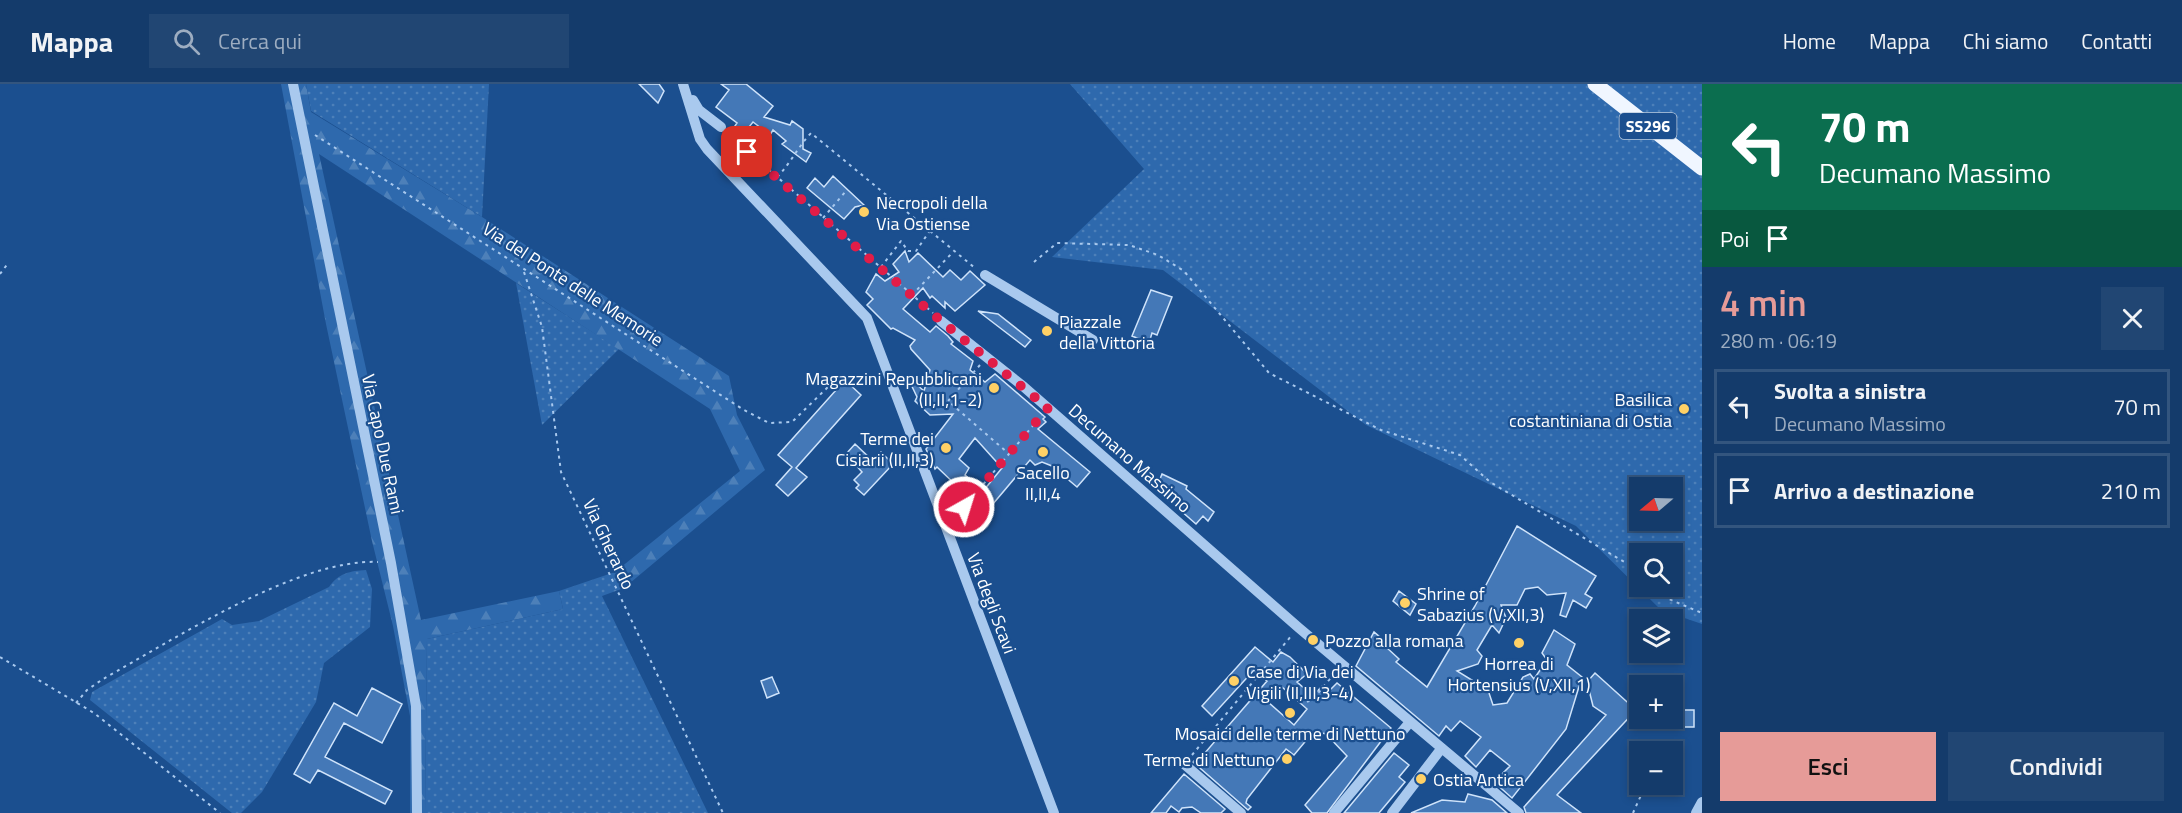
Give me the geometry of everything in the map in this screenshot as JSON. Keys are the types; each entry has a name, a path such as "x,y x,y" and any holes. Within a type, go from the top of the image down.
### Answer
{"main road":[{"name":"SS296","path":"1595,84 1702,168"}],"street":[{"name":"Via Capo Due Rami","path":"293,84 391,563 416,706 417,813"},
{"name":"Via degli Scavi","path":"683,84 699,110 721,128"},
{"name":"Via degli Scavi","path":"683,84 700,139 707,149 867,318 1054,813"},
{"path":"985,274 1093,340"},
{"name":"Decumano Massimo","path":"941,321 988,356 1299,628 1519,813"},
{"path":"1334,813 1410,722"},
{"path":"1392,813 1441,749"},
{"path":"1184,764 1241,813"},
{"path":"1696,813 1702,802"}],"path":[{"name":"Via del Ponte delle Memorie","path":"300,125 491,247 524,271 744,410 769,423 792,422 829,386"},
{"path":"721,128 941,321"},
{"path":"776,178 794,160 794,151 811,133 953,252 985,274"},
{"path":"823,218 846,191"},
{"path":"881,267 901,241 908,251 916,251 929,232"},
{"path":"1034,262 1057,243 1129,245 1158,255 1184,272 1269,373 1381,430 1460,455 1490,482 1629,566"},
{"path":"912,295 953,252"},
{"path":"0,274 9,262"},
{"name":"Via Gherardo","path":"524,271 542,327 561,472 723,813"},
{"path":"988,356 948,401 1008,453"},
{"path":"964,507 1048,408"},
{"path":"76,703 87,690 103,679 239,604 332,566 360,561 391,563"},
{"path":"1664,597 1702,613"},
{"path":"1184,764 1299,628"},
{"path":"0,657 94,713 220,813"},
{"path":"1307,702 1324,687 1341,664"},
{"path":"1633,813 1641,795"}],"green space":[{"path":"281,84 306,84 311,112 482,217 729,376 737,415 765,470 624,588 615,572 740,471 710,409 319,154 421,620 559,591 563,609 427,639 425,813 410,813 410,716 393,626 372,541 326,324"},
{"path":"306,84 489,84 482,217 311,111"},
{"path":"1070,84 1702,84 1702,624 1683,618 1683,609 1660,609 1648,597 1683,597 1683,543 1629,543 1629,578 1576,526 1366,425 1163,270 1052,257 1144,169"},
{"path":"516,283 619,349 542,425"},
{"path":"366,570 372,589 370,627 324,663 316,702 262,792 241,813 232,813 90,700 92,692 222,619 232,625 259,621 329,587 345,574"},
{"path":"615,572 624,588 602,596 708,813 425,813 427,639 563,609 559,591"}],"building":[{"path":"639,84 659,84 664,91 658,103"},
{"path":"721,84 746,84 773,106 764,117 790,125 792,121 803,129 803,149 811,153 806,162 782,144 786,141 773,130 770,135 753,122 741,137 733,129 737,123 716,107 729,90"},
{"path":"833,176 864,205 855,207 844,219 807,188 815,178 824,187"},
{"path":"905,251 909,262 918,253 943,277 950,270 961,280 970,271 985,285 955,311 945,302 945,308 932,296 930,298 923,288 903,309 930,332 936,326 948,336 953,342 951,344 973,361 970,370 985,382 995,374 1045,417 1043,419 1046,422 1038,429 1090,472 1077,487 1052,466 1042,462 1035,465 1030,460 987,511 984,508 974,522 960,510 962,508 955,496 947,490 959,488 937,467 935,469 926,449 953,414 930,415 915,401 917,397 907,376 924,391 930,370 911,349 910,346 915,340 891,329 867,305 873,299 866,292 876,274 885,281 899,272 893,264","holes":["975,438 1002,468 984,490 965,475 969,468 959,459"]},
{"path":"1151,290 1172,297 1157,335 1152,333 1149,343 1132,336"},
{"path":"978,311 998,314 1031,340 1025,347"},
{"path":"845,380 861,395 796,468 807,477 788,496 776,485 792,467 778,455"},
{"path":"855,444 873,461 881,452 893,464 864,495 856,488 859,485 854,480 862,472 846,454"},
{"path":"1162,474 1187,486 1186,489 1214,512 1208,521 1203,516 1196,524 1156,489"},
{"path":"1517,526 1596,576 1585,594 1592,598 1586,608 1573,600 1566,617 1560,615 1566,593 1547,595 1538,587 1525,589 1517,605 1501,605 1506,618 1499,633 1492,625 1477,650 1482,656 1478,664 1457,671 1488,690 1493,705 1507,703 1523,677 1530,674 1534,679 1547,660 1542,653 1554,630 1575,644 1567,665 1582,677 1566,729 1512,798 1494,782 1510,766 1490,750 1476,767 1465,756 1481,737 1460,721 1451,731 1446,726 1439,736 1356,666 1374,632 1388,644 1386,647 1399,659 1396,662 1427,687 1475,606"},
{"path":"1399,591 1416,604 1410,615 1393,601"},
{"path":"1255,647 1273,662 1281,652 1290,657 1307,674 1297,682 1313,696 1322,686 1328,692 1337,683 1391,728 1327,813 1312,813 1305,805 1347,756 1326,734 1314,731 1294,755 1286,749 1247,799 1246,803 1251,807 1248,810 1193,762 1196,759 1198,761 1267,681 1254,670 1212,716 1202,706","holes":["1282,687 1307,709 1294,725 1268,702"]},
{"path":"1595,673 1629,704 1629,718 1557,795 1581,813 1526,813 1524,807 1606,715 1593,706 1587,682"},
{"path":"772,677 779,693 767,698 761,681"},
{"path":"372,688 402,704 382,743 344,723 325,757 392,791 385,804 318,770 310,783 294,774 334,703 357,716"},
{"path":"1683,710 1694,710 1694,727 1683,727"},
{"path":"1394,753 1409,765 1399,777 1405,782 1379,813 1344,813"},
{"path":"1184,774 1225,809 1221,813 1201,813 1192,807 1182,808 1179,812 1171,806 1166,813 1151,813"},
{"path":"1468,794 1492,800 1507,813 1411,813 1442,800 1465,802"}],"place":[{"name":"Necropoli della Via Ostiense","path":"864,212"},
{"name":"Piazzale della Vittoria","path":"1047,331"},
{"name":"Magazzini Repubblicani (II,II,1-2)","path":"994,388"},
{"name":"Basilica costantiniana di Ostia","path":"1684,409"},
{"name":"Terme dei Cisiarii (II,II,3)","path":"946,448"},
{"name":"Sacello II,II,4","path":"1043,452"},
{"name":"Shrine of Sabazius (V,XII,3)","path":"1405,603"},
{"name":"Pozzo alla romana","path":"1313,640"},
{"name":"Horrea di Hortensius (V,XII,1)","path":"1519,643"},
{"name":"Case di Via dei Vigili (II,III,3-4)","path":"1234,681"},
{"name":"Mosaici delle terme di Nettuno","path":"1290,713"},
{"name":"Terme di Nettuno","path":"1287,759"},
{"name":"Ostia Antica","path":"1421,779"}],"route":[{"path":"747,152 941,321 988,356 1048,408 964,507"}]}
